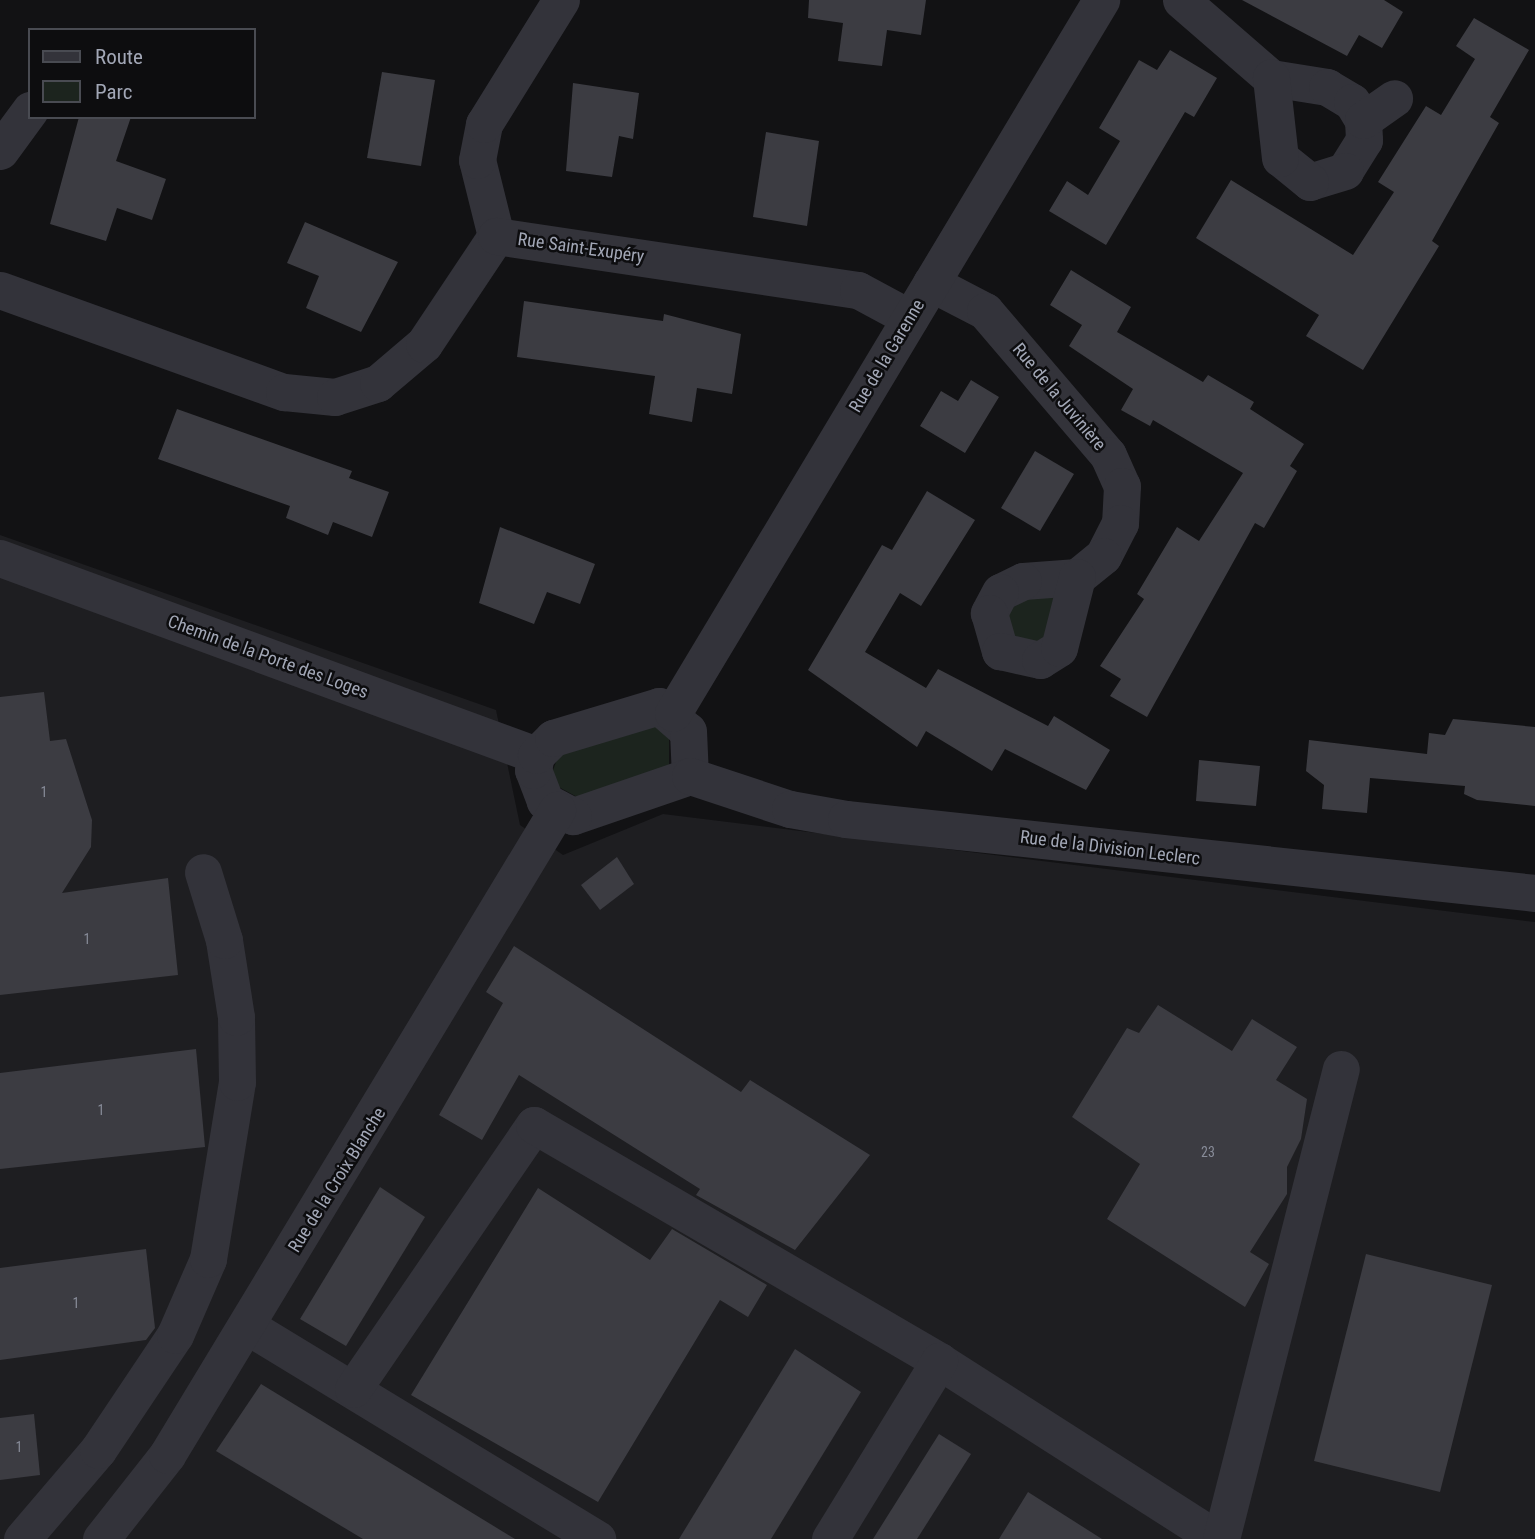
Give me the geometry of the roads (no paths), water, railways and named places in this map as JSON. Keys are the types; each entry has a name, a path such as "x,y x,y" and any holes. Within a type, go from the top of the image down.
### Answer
{"street":[{"path":"496,236 477,160 484,124 561,0"},
{"name":"Rue de la Garenne","path":"673,713 1101,0"},
{"path":"1181,0 1271,78 1327,87 1352,102 1363,120 1356,159 1332,191 1310,182 1280,158 1271,78"},
{"path":"1363,120 1394,98"},
{"path":"0,151 28,113"},
{"name":"Rue Saint-Exupéry","path":"0,290 284,392 335,397 378,383 424,344 496,236 858,290 910,318"},
{"name":"Rue de la Juvinière","path":"931,283 985,311 1108,456 1122,486 1120,523 1102,556 1077,577"},
{"name":"Chemin de la Porte des Loges","path":"0,558 536,755"},
{"path":"659,706 673,713 690,739 690,776 573,816 557,810 545,801 533,770 536,755 552,738 659,706"},
{"name":"Rue de la Division Leclerc","path":"690,776 790,809 846,819 1535,893"},
{"name":"Rue de la Croix Blanche","path":"101,1539 167,1455 557,810"},
{"path":"22,1539 98,1450 167,1347 208,1259 237,1082 226,953 204,872"},
{"path":"353,1389 534,1125 939,1361 1219,1539 1341,1069"},
{"path":"247,1326 597,1539"},
{"path":"830,1539 939,1361"}]}
